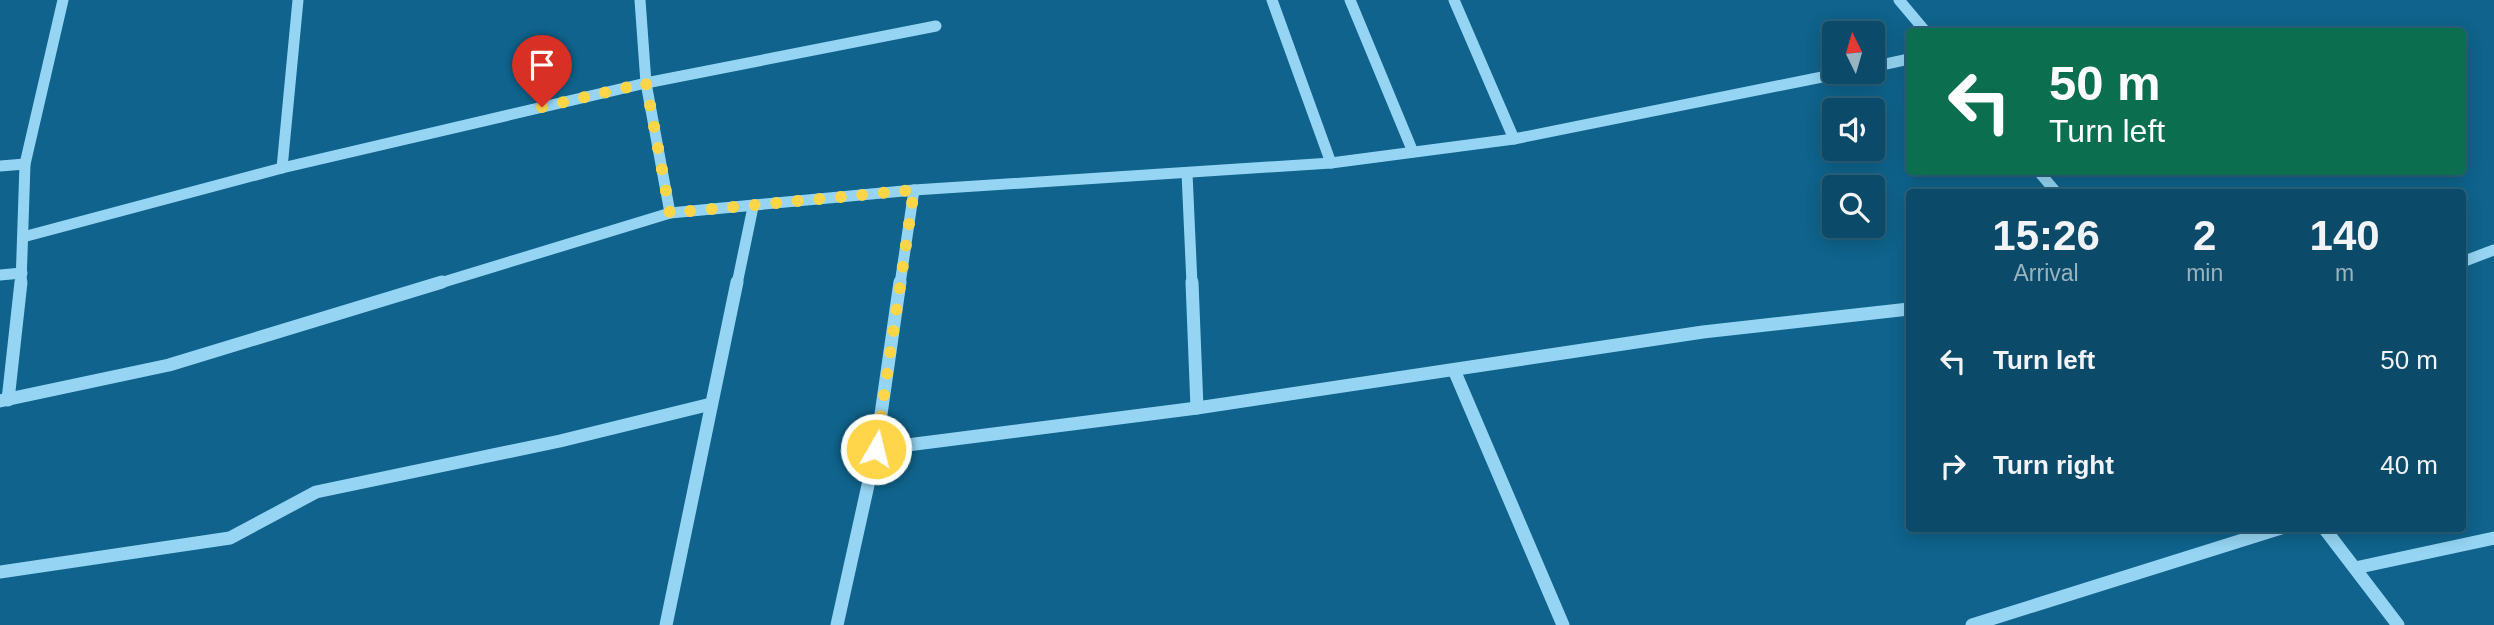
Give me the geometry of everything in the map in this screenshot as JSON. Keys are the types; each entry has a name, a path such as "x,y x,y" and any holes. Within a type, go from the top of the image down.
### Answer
{"street":[{"path":"63,0 25,164 22,273 4,401 169,365 670,213 914,190 1331,163 1514,139 1822,77"},
{"path":"282,167 298,0"},
{"path":"640,0 646,83 670,213"},
{"path":"1272,0 1331,163"},
{"path":"1350,0 1413,152"},
{"path":"1454,0 1514,139"},
{"path":"1899,0 1923,28"},
{"path":"23,237 282,167 646,83 936,26"},
{"path":"1885,64 1906,60"},
{"path":"0,166 25,164"},
{"path":"1187,173 1198,408"},
{"path":"2042,175 2053,189"},
{"path":"837,625 876,449 914,190"},
{"path":"666,625 753,207"},
{"path":"2466,260 2494,250"},
{"path":"0,275 22,273"},
{"path":"876,449 1198,408 1703,332 1906,309"},
{"path":"1454,370 1563,625"},
{"path":"0,572 230,538 316,492 559,441 711,404"},
{"path":"1972,625 2268,532"},
{"path":"2327,532 2398,625"},
{"path":"2355,568 2494,538"}],"route":[{"path":"542,107 646,83 670,213 914,190 876,449"}]}
